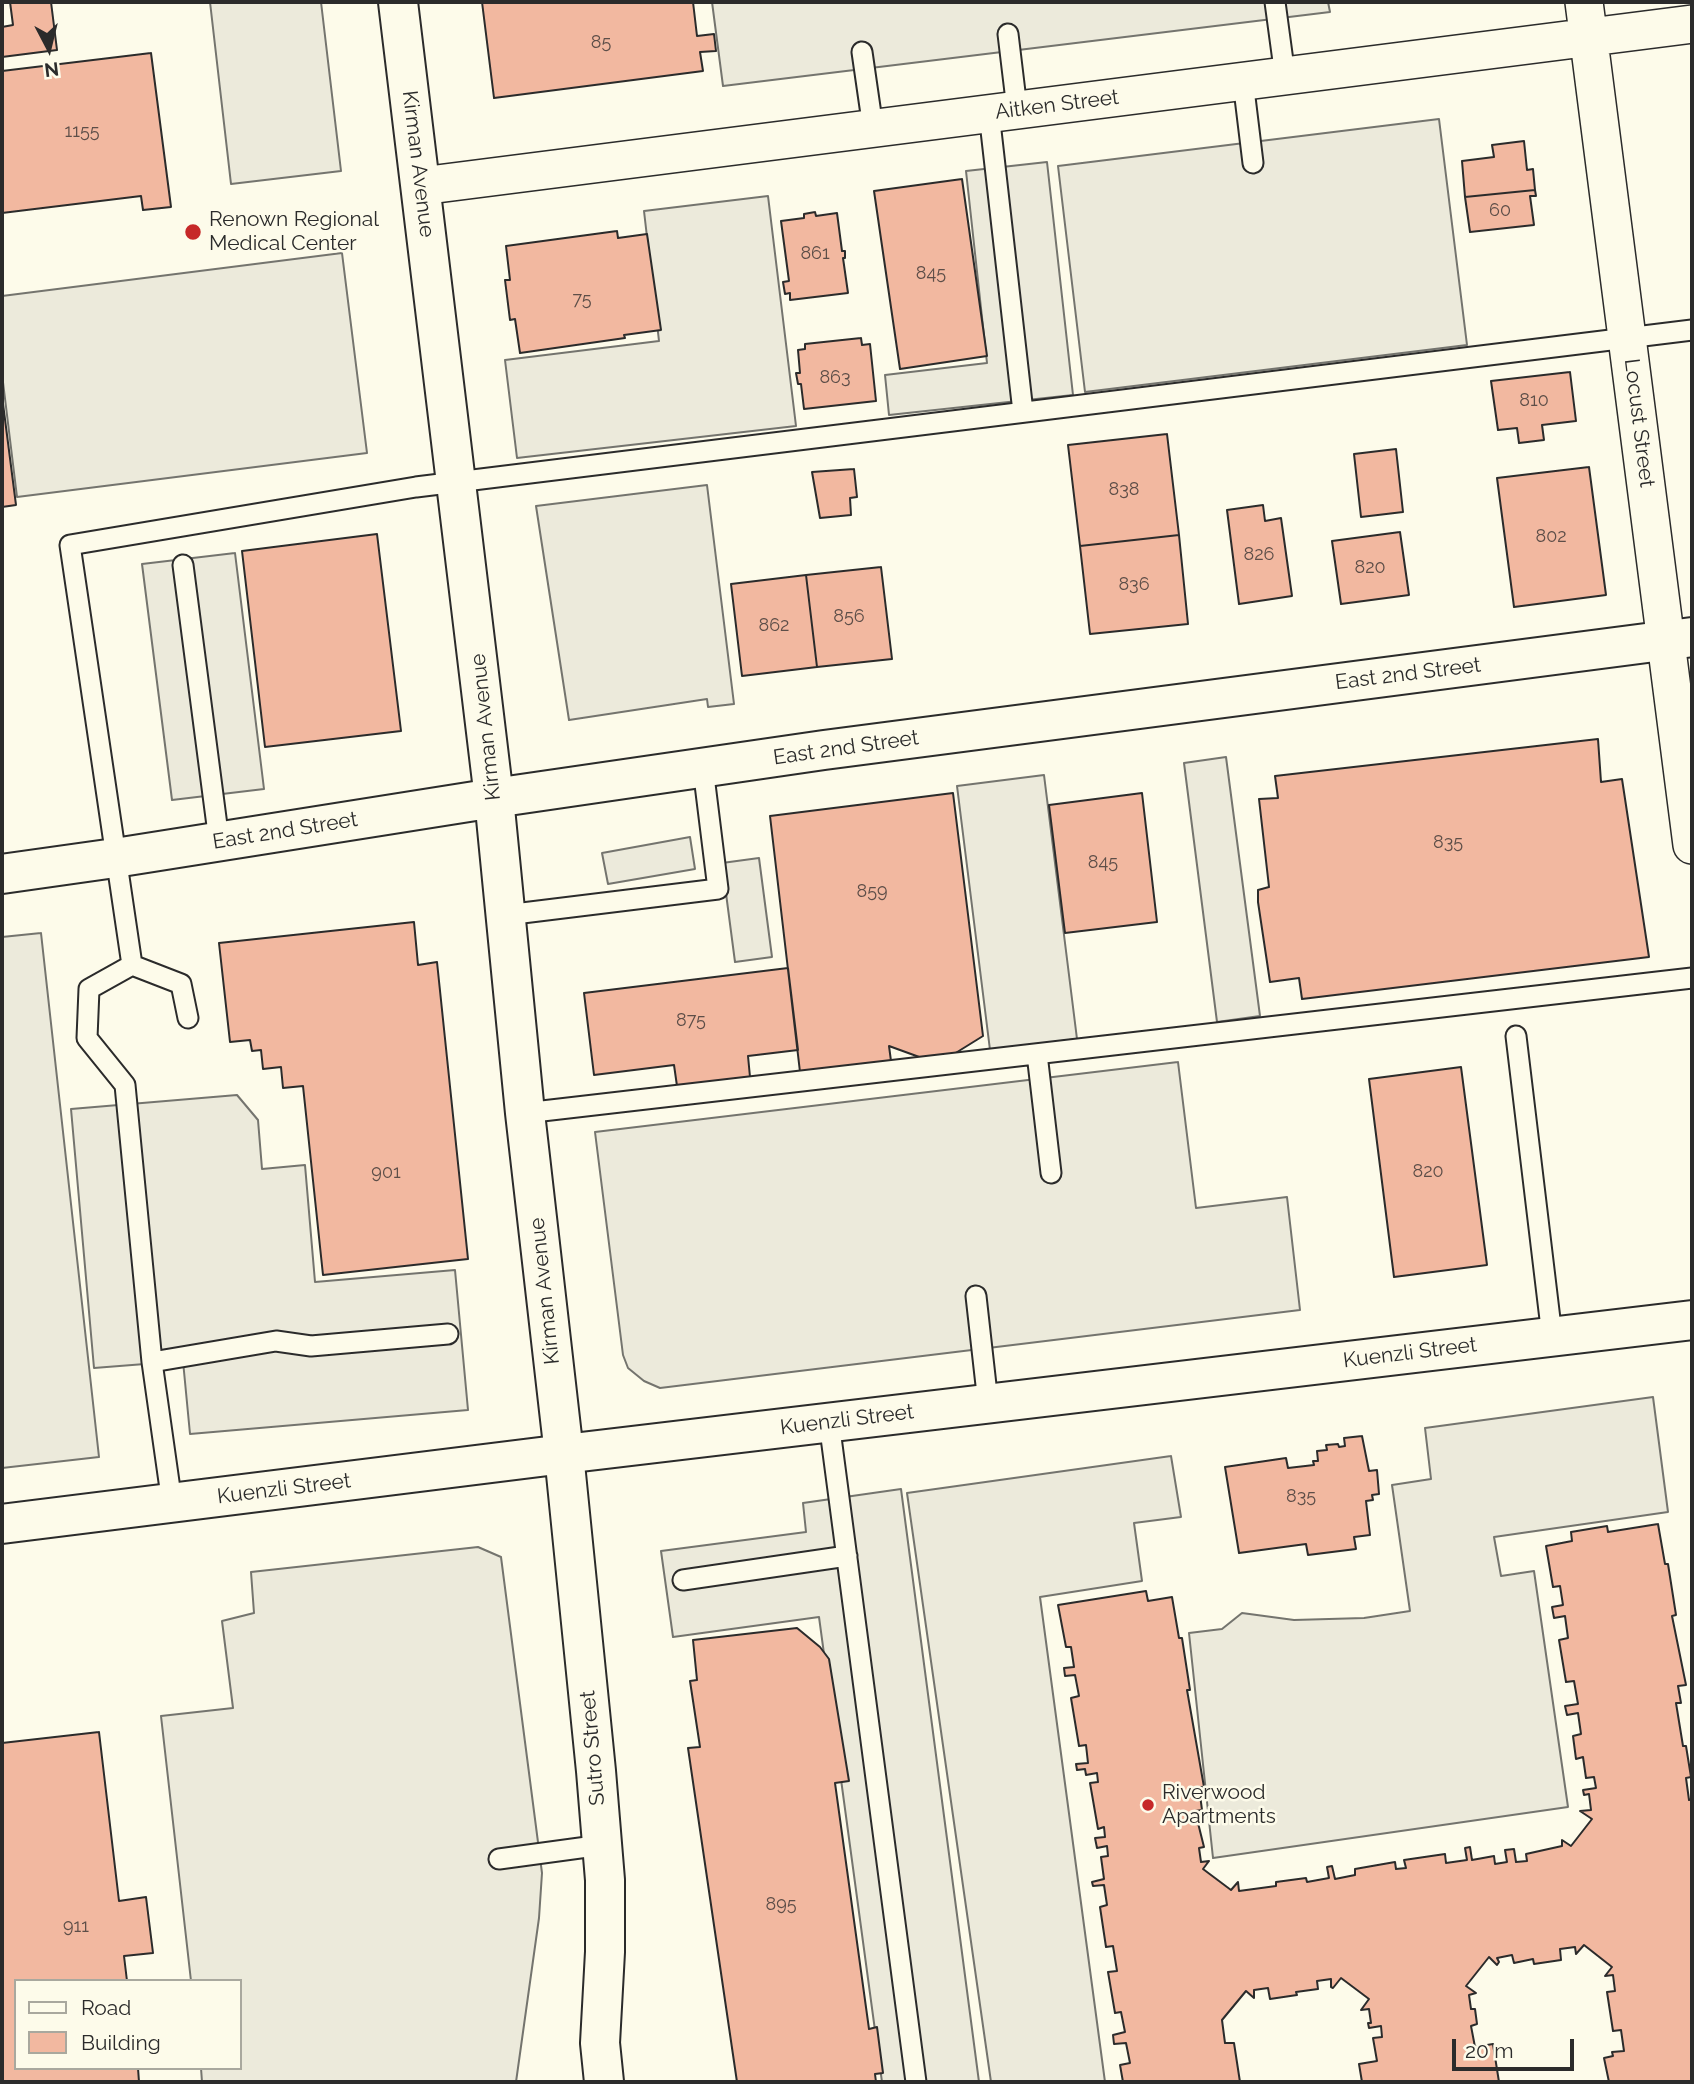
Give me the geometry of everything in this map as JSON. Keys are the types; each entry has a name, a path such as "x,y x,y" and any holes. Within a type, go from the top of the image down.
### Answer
{"main road":[{"name":"Kirman Avenue","path":"398,2 494,798 525,1113 564,1454"},
{"name":"East 2nd Street","path":"2,874 703,768 1679,639"},
{"name":"Kuenzli Street","path":"2,1524 829,1422 1692,1320"},
{"name":"Sutro Street","path":"564,1454 605,1880 605,1952 600,2043 604,2082"},
{"name":"Sutro Street","path":"577,2082 600,2043"}],"street":[{"name":"Aitken Street","path":"421,186 1285,76 1587,19 1692,24"},
{"name":"Locust Street","path":"1587,19 1629,338 1679,639 1692,845"}],"lane":[{"path":"1275,2 1285,76"},
{"path":"1008,34 1003,111 1023,412"},
{"path":"862,52 873,128"},
{"path":"1243,82 1254,163"},
{"path":"132,965 70,545 416,486 1692,330"},
{"path":"183,565 219,841"},
{"path":"506,915 718,889 703,768"},
{"path":"132,965 181,984 188,1018"},
{"path":"132,965 89,989 87,1038 125,1085 152,1362 172,1503"},
{"path":"525,1113 1692,978"},
{"path":"1516,1037 1552,1336"},
{"path":"1037,1054 1051,1173"},
{"path":"976,1296 988,1404"},
{"path":"152,1362 276,1341 311,1346 448,1334"},
{"path":"829,1422 916,2082"},
{"path":"683,1580 847,1556"},
{"path":"499,1859 602,1845"}],"shaded area":[{"path":"210,2 321,2 341,171 231,184"},
{"path":"712,2 1328,2 1330,12 723,86"},
{"path":"1439,119 1467,345 1085,392 1058,166"},
{"path":"1047,162 1073,395 889,415 885,375 987,363 966,171"},
{"path":"768,196 796,426 517,458 505,360 659,341 644,211"},
{"path":"342,253 367,453 17,497 2,374 2,296"},
{"path":"707,485 734,704 708,707 707,699 569,720 536,506"},
{"path":"235,553 264,789 172,800 142,564"},
{"path":"1226,757 1260,1016 1217,1022 1184,763"},
{"path":"1044,775 1077,1039 990,1050 957,786"},
{"path":"690,837 695,869 608,884 602,853"},
{"path":"759,858 772,957 735,962 722,863"},
{"path":"41,933 99,1457 2,1468 2,937"},
{"path":"1178,1062 1196,1208 1287,1197 1300,1310 660,1388 644,1381 628,1368 623,1355 595,1132"},
{"path":"237,1095 258,1120 262,1169 305,1165 315,1282 455,1270 468,1410 190,1434 183,1361 94,1368 71,1109"},
{"path":"1653,1397 1668,1512 1494,1537 1501,1576 1534,1571 1568,1807 1213,1858 1189,1633 1222,1629 1242,1613 1294,1620 1364,1618 1410,1611 1392,1485 1431,1479 1425,1428"},
{"path":"1171,1456 1181,1517 1134,1523 1142,1581 1040,1597 1105,2082 991,2082 907,1493"},
{"path":"901,1489 979,2082 882,2082 819,1617 673,1637 661,1551 806,1532 803,1503"},
{"path":"478,1547 501,1557 542,1873 539,1918 516,2082 202,2082 201,2070 242,2070 242,1979 191,1979 161,1716 233,1708 222,1621 254,1613 251,1572"}],"building":[{"path":"10,2 51,2 57,50 2,57 2,27 13,25"},
{"path":"482,2 693,2 697,36 714,34 716,51 700,52 703,71 494,98"},
{"name":"Renown Regional Medical Center","path":"151,53 171,207 143,210 141,196 2,213 2,71"},
{"path":"1524,141 1527,170 1533,169 1535,190 1465,197 1462,161 1494,157 1492,145"},
{"path":"962,179 987,356 900,369 874,191"},
{"path":"1535,190 1536,196 1530,196 1534,225 1470,232 1465,197"},
{"path":"815,212 816,216 837,213 842,251 845,251 843,258 848,293 790,300 790,293 785,294 783,282 789,281 781,221 804,218 804,214"},
{"path":"617,231 618,238 647,234 661,330 520,353 515,319 510,320 505,280 510,280 506,246"},
{"path":"861,338 862,345 870,344 876,401 804,409 801,384 798,384 796,373 800,373 798,350 805,349 805,344"},
{"path":"1570,372 1576,421 1542,425 1544,440 1519,443 1517,428 1498,430 1491,381"},
{"path":"2,396 16,505 2,507"},
{"path":"1167,434 1179,535 1080,546 1068,445"},
{"path":"1396,449 1403,512 1361,517 1354,454"},
{"path":"1589,467 1606,595 1514,607 1497,478"},
{"path":"854,469 857,497 850,498 851,515 820,518 812,472"},
{"path":"1263,505 1265,521 1281,518 1292,596 1239,604 1227,510"},
{"path":"1400,532 1409,595 1341,604 1332,541"},
{"path":"377,534 401,731 265,747 242,551"},
{"path":"1179,535 1188,624 1090,634 1080,546"},
{"path":"881,567 892,659 817,667 806,575"},
{"path":"806,575 817,667 742,676 731,584"},
{"path":"1598,739 1601,782 1622,779 1649,957 1302,999 1299,978 1270,982 1258,902 1258,890 1269,887 1259,799 1278,798 1275,776"},
{"path":"953,793 983,1036 954,1054 922,1058 889,1046 891,1061 800,1072 770,816"},
{"path":"1142,793 1157,922 1065,933 1049,805"},
{"path":"414,922 418,965 437,962 468,1259 323,1275 303,1086 283,1088 281,1067 263,1069 261,1050 252,1051 250,1040 230,1042 219,943"},
{"path":"788,968 798,1050 748,1056 750,1077 677,1086 674,1065 594,1075 584,993"},
{"path":"1461,1067 1487,1265 1394,1277 1369,1079"},
{"path":"1362,1436 1369,1471 1377,1470 1379,1494 1372,1495 1373,1500 1366,1501 1370,1535 1354,1537 1356,1549 1308,1555 1306,1544 1239,1553 1225,1467 1286,1458 1288,1468 1314,1465 1313,1461 1318,1461 1317,1451 1327,1450 1326,1445 1345,1446 1344,1438"},
{"name":"Riverwood Apartments","path":"1658,1524 1665,1564 1668,1564 1676,1615 1672,1616 1686,1685 1678,1686 1681,1703 1676,1703 1691,1777 1686,1778 1689,1800 1692,1799 1692,2082 1609,2082 1604,2058 1613,2056 1612,2052 1624,2051 1621,2030 1613,2031 1607,1992 1615,1991 1613,1975 1605,1976 1612,1967 1584,1945 1576,1954 1575,1947 1560,1949 1561,1960 1534,1964 1533,1959 1514,1963 1512,1955 1497,1958 1497,1965 1489,1957 1466,1986 1476,1993 1469,1995 1477,2024 1471,2026 1475,2047 1493,2044 1499,2082 1362,2082 1359,2064 1377,2061 1373,2038 1382,2037 1381,2026 1369,2028 1369,2009 1361,2010 1369,1999 1341,1978 1333,1988 1331,1979 1317,1981 1318,1989 1270,1999 1268,1988 1254,1990 1254,1998 1246,1991 1222,2020 1225,2043 1234,2043 1240,2082 1123,2082 1120,2065 1130,2063 1126,2043 1114,2044 1113,2035 1125,2032 1121,2012 1115,2013 1108,1972 1117,1971 1113,1946 1106,1947 1100,1907 1107,1905 1104,1885 1093,1886 1092,1882 1104,1879 1101,1857 1108,1856 1107,1846 1097,1848 1095,1838 1105,1837 1104,1827 1098,1829 1090,1783 1098,1782 1097,1773 1086,1775 1085,1769 1077,1770 1076,1764 1088,1763 1086,1745 1079,1746 1071,1698 1079,1696 1075,1675 1065,1676 1064,1668 1074,1667 1071,1647 1066,1647 1058,1605 1146,1591 1148,1601 1172,1597 1179,1638 1182,1638 1190,1690 1187,1690 1204,1787 1199,1787 1202,1810 1195,1811 1204,1847 1199,1848 1201,1862 1209,1861 1203,1869 1231,1890 1238,1882 1239,1891 1276,1886 1276,1882 1306,1878 1307,1882 1329,1878 1327,1867 1332,1866 1335,1879 1355,1875 1355,1869 1395,1862 1396,1869 1406,1868 1404,1860 1445,1854 1446,1863 1467,1860 1465,1848 1470,1847 1472,1860 1494,1856 1495,1864 1507,1862 1505,1850 1514,1849 1516,1862 1527,1861 1526,1854 1562,1846 1562,1840 1571,1846 1592,1819 1580,1811 1591,1810 1589,1794 1584,1795 1583,1790 1596,1788 1594,1777 1586,1778 1583,1757 1576,1759 1573,1736 1581,1734 1578,1713 1567,1715 1565,1706 1578,1704 1574,1681 1566,1682 1559,1640 1568,1638 1565,1616 1554,1618 1552,1607 1563,1605 1560,1586 1553,1587 1546,1546 1572,1541 1571,1532 1607,1526 1608,1532"},
{"path":"797,1628 820,1647 829,1659 849,1781 835,1783 869,2029 877,2027 883,2073 875,2074 876,2082 737,2082 688,1748 700,1747 690,1681 697,1680 693,1640"},
{"path":"99,1732 119,1901 146,1897 153,1953 124,1956 127,1979 14,1979 14,2070 138,2070 139,2082 2,2082 2,1743"}],"place":[{"name":"Renown Regional Medical Center","path":"193,232"},
{"name":"Riverwood Apartments","path":"1148,1805"}]}
